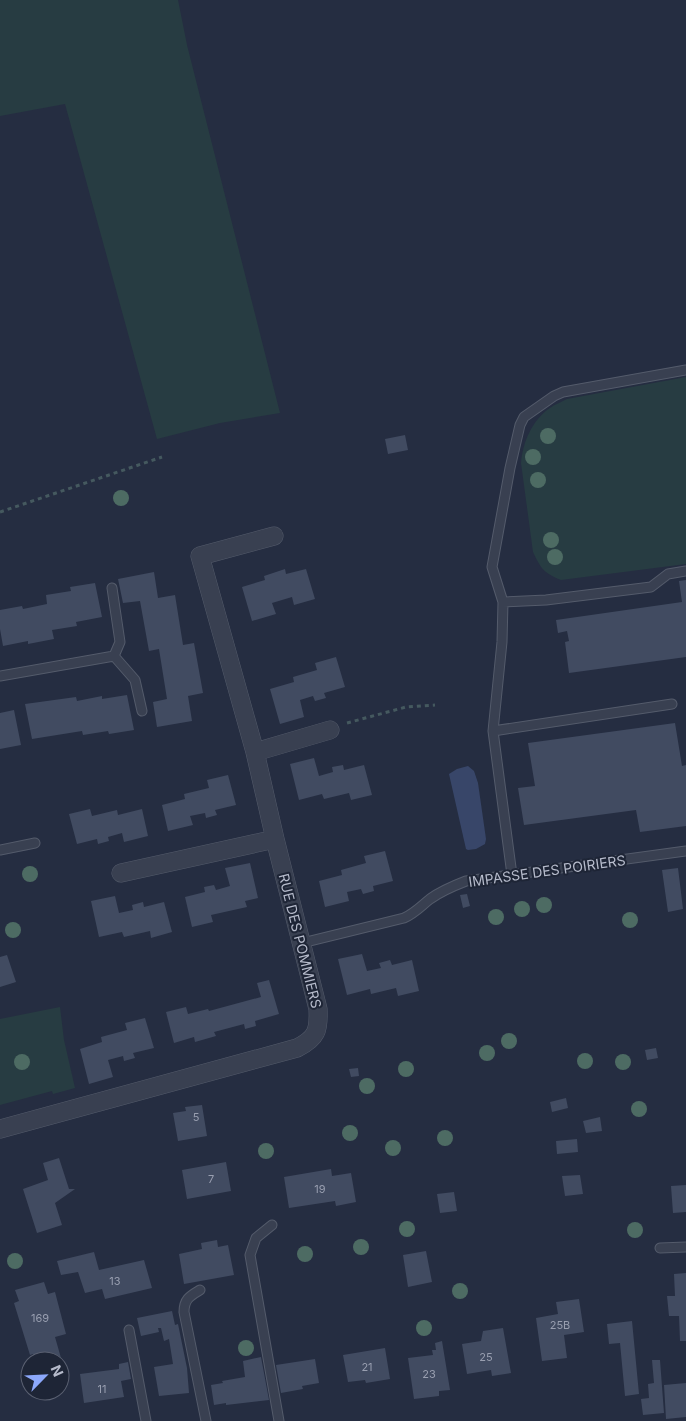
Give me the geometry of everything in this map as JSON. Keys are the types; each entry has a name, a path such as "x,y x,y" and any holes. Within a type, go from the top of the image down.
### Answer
{"street":[{"name":"RUE DES POMMIERS","path":"0,1129 297,1048 309,1042 316,1034 319,1022 318,1009 302,943 254,752 200,556 274,536"},
{"path":"254,752 330,730"},
{"path":"120,873 275,840"}],"lane":[{"path":"512,875 493,731 504,602 492,567 520,425 524,417 563,392 686,370"},
{"path":"504,602 546,600 651,587 668,574 686,571"},
{"path":"112,588 120,642 114,656"},
{"path":"0,676 114,656"},
{"path":"114,656 135,680 142,711"},
{"path":"493,731 672,704"},
{"path":"0,850 35,843"},
{"name":"IMPASSE DES POIRIERS","path":"302,943 404,918 415,913 430,899 449,887 466,881 686,851"},
{"path":"272,1225 256,1238 250,1255 279,1421"},
{"path":"660,1248 686,1247"},
{"path":"200,1290 186,1300 184,1312 206,1421"},
{"path":"128,1330 146,1421"}],"path":[{"path":"0,512 162,457"},
{"path":"330,730 350,722 406,707 435,705"}],"green space":[{"path":"0,0 178,0 187,45 280,413 220,423 157,439 65,104 0,116"},
{"path":"686,377 686,564 561,580 547,573 533,552 521,463 526,440 533,425 550,408 567,399"},
{"path":"60,1007 64,1040 75,1088 53,1094 52,1091 0,1105 0,1019"}],"water":[{"path":"468,766 474,771 478,783 486,839 485,844 476,849 468,850 466,849 449,774 457,769"}],"building":[{"path":"405,435 408,450 388,454 385,439"},
{"path":"285,569 286,574 306,569 315,599 294,605 292,597 272,603 276,614 252,621 242,587 265,580 264,576"},
{"path":"154,572 158,598 175,595 183,645 194,643 203,693 188,696 192,721 157,727 153,702 167,699 159,649 149,651 140,601 123,603 118,579"},
{"path":"686,580 686,657 569,673 565,642 569,641 567,631 558,633 556,620 682,602 679,581"},
{"path":"95,583 102,617 76,622 77,626 52,630 54,639 28,644 28,641 3,646 0,629 0,610 22,606 23,609 47,604 46,595 71,591 70,587"},
{"path":"336,657 345,687 324,693 326,698 315,701 313,696 300,700 304,717 280,724 270,689 294,682 293,677 317,670 315,663"},
{"path":"127,695 134,730 109,734 108,731 83,735 82,731 32,739 25,704 76,697 77,701 102,696 102,699"},
{"path":"14,710 21,745 0,749 0,713"},
{"path":"675,723 682,766 686,765 686,826 640,832 636,810 524,825 518,788 535,786 528,743"},
{"path":"314,758 319,776 333,772 332,767 343,765 344,770 364,765 372,795 351,800 349,793 324,799 322,794 299,800 290,764"},
{"path":"228,775 236,805 215,810 217,815 206,818 205,813 190,816 193,825 168,831 162,805 185,799 184,794 209,788 207,780"},
{"path":"90,809 92,816 117,810 118,815 142,809 148,836 124,842 122,833 108,837 109,841 98,844 97,839 77,844 69,814"},
{"path":"385,851 393,881 373,886 374,891 363,894 361,889 347,892 349,901 325,907 319,881 342,875 341,870 366,863 364,856"},
{"path":"250,863 258,898 245,901 247,907 211,915 213,922 192,927 185,897 205,892 204,887 214,885 216,890 230,886 225,868"},
{"path":"678,868 683,909 668,912 662,870"},
{"path":"467,894 470,906 463,908 460,895"},
{"path":"115,896 119,913 133,910 132,905 143,902 144,907 164,902 172,932 151,938 150,931 124,937 122,932 99,937 91,901"},
{"path":"362,954 367,971 381,968 379,963 390,960 392,965 412,960 419,991 398,996 396,988 371,994 370,989 347,995 338,959"},
{"path":"7,955 16,982 0,987 0,957"},
{"path":"269,980 279,1014 255,1021 256,1026 245,1029 244,1024 214,1032 216,1036 195,1042 194,1037 174,1043 166,1012 186,1007 188,1014 208,1009 209,1011 261,997 257,983"},
{"path":"145,1018 154,1048 133,1053 135,1058 124,1061 123,1056 108,1060 113,1077 89,1084 80,1049 102,1042 101,1037 127,1030 125,1023"},
{"path":"656,1048 658,1058 647,1060 645,1050"},
{"path":"358,1068 359,1076 351,1077 349,1069"},
{"path":"566,1098 568,1108 552,1112 550,1102"},
{"path":"202,1105 207,1136 178,1141 173,1113 186,1111 185,1107"},
{"path":"600,1117 602,1131 586,1133 583,1121"},
{"path":"577,1139 578,1152 557,1154 556,1141"},
{"path":"59,1158 69,1189 75,1189 55,1203 62,1225 37,1233 23,1189 48,1180 43,1163"},
{"path":"226,1162 231,1191 187,1199 182,1170"},
{"path":"331,1169 332,1176 351,1173 356,1202 336,1206 335,1201 289,1208 284,1177"},
{"path":"580,1175 583,1194 565,1196 562,1176"},
{"path":"686,1185 686,1212 673,1213 671,1186"},
{"path":"454,1192 457,1211 440,1213 437,1194"},
{"path":"217,1240 218,1247 228,1245 234,1275 184,1284 179,1254 202,1249 201,1243"},
{"path":"426,1251 432,1282 408,1287 403,1255"},
{"path":"94,1252 99,1270 144,1260 152,1288 105,1299 102,1289 85,1293 78,1272 61,1275 57,1261"},
{"path":"686,1273 686,1341 680,1341 679,1316 669,1316 667,1296 675,1296 674,1274"},
{"path":"44,1282 48,1294 55,1292 66,1334 55,1337 59,1351 29,1351 14,1303 19,1301 15,1290"},
{"path":"579,1299 584,1332 564,1335 567,1358 542,1361 536,1318 558,1314 556,1302"},
{"path":"172,1311 175,1325 178,1324 187,1368 189,1393 159,1396 154,1367 173,1364 169,1339 164,1341 161,1328 158,1328 159,1332 141,1336 137,1318"},
{"path":"632,1321 639,1394 625,1396 620,1343 609,1344 607,1324"},
{"path":"503,1328 511,1373 492,1376 491,1370 467,1374 462,1344 481,1341 483,1331"},
{"path":"442,1341 450,1390 439,1391 439,1396 414,1399 408,1358 433,1355 432,1350 436,1350 435,1343"},
{"path":"385,1348 390,1379 366,1383 365,1380 348,1382 343,1355"},
{"path":"261,1357 269,1400 214,1405 211,1385 245,1377 243,1361"},
{"path":"315,1359 319,1383 302,1386 303,1389 281,1393 276,1365"},
{"path":"652,1360 660,1360 664,1413 643,1415 641,1399 649,1398 648,1384 654,1383"},
{"path":"128,1362 131,1379 121,1381 124,1397 84,1403 80,1374 119,1369 119,1364"},
{"path":"686,1383 686,1417 666,1419 664,1385"}]}
